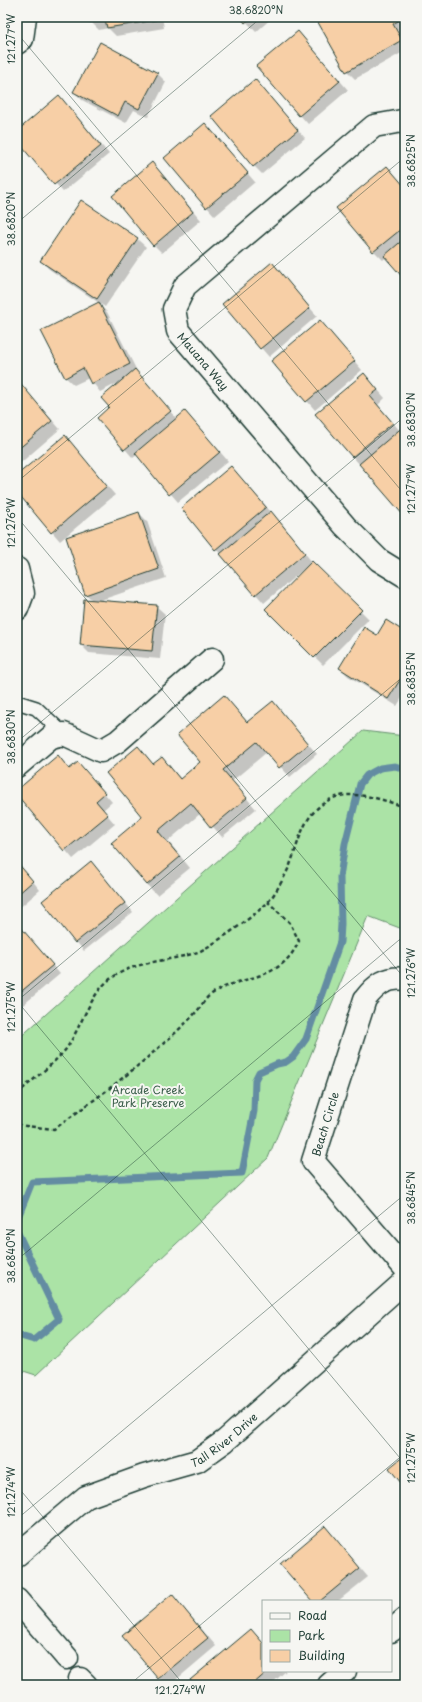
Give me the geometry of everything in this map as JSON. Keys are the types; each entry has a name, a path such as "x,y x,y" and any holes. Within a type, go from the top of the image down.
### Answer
{"street":[{"path":"17,43 22,38 25,17"},
{"name":"Mauana Way","path":"405,123 402,120 374,126 185,286 174,309 178,331 345,526 379,560 405,576"},
{"path":"17,569 23,593 17,609"},
{"path":"17,766 51,737 64,734 100,751 118,741 212,659"},
{"name":"Beach Circle","path":"405,979 396,978 386,980 374,987 365,999 313,1161 405,1268"},
{"name":"Tall River Drive","path":"19,1550 86,1497 144,1476 197,1461 225,1441 405,1281"},
{"path":"17,1600 67,1658"},
{"path":"392,1630 405,1619"},
{"path":"328,1685 344,1672"}],"lane":[{"path":"17,702 36,708 64,734"}],"path":[{"path":"17,1094 66,1050 90,1004 108,980 132,968 198,951 232,930 268,902 290,866 302,828 310,814 330,799 344,794 376,798 405,807"},
{"path":"17,1124 54,1129 101,1095 148,1057 198,1011 208,997 226,987 262,976 282,966 294,953 299,942 290,923 268,902"}],"green space":[{"name":"Arcade Creek Park Preserve","path":"363,731 405,736 405,930 368,916 268,1158 36,1375 17,1369 17,1040"}],"building":[{"path":"89,17 155,17 156,20 107,28 105,19 89,22"},
{"path":"240,17 252,17 245,23"},
{"path":"315,17 405,17 393,24 402,40 346,72"},
{"path":"298,31 340,81 299,116 256,66"},
{"path":"100,42 158,73 139,109 125,102 118,116 73,92"},
{"path":"255,79 298,130 253,167 211,116"},
{"path":"59,95 101,146 54,185 17,141 17,131"},
{"path":"205,123 248,173 206,208 164,158"},
{"path":"152,162 193,212 153,246 112,196"},
{"path":"387,166 405,187 405,226 373,252 336,208"},
{"path":"81,200 138,238 97,299 40,261"},
{"path":"405,238 405,280 384,256"},
{"path":"272,262 310,308 260,349 222,304"},
{"path":"99,302 130,364 91,384 83,368 65,378 41,331"},
{"path":"320,320 355,361 306,402 271,361"},
{"path":"135,369 171,411 124,450 97,418 109,407 101,398"},
{"path":"364,373 378,390 370,396 393,423 352,457 315,414"},
{"path":"17,379 52,421 17,450"},
{"path":"185,411 220,452 169,495 135,453"},
{"path":"405,425 405,515 404,516 359,464"},
{"path":"65,435 107,486 51,533 17,492 17,475"},
{"path":"231,466 266,507 215,550 181,508"},
{"path":"271,511 305,553 255,595 220,554"},
{"path":"139,512 159,569 85,595 66,537"},
{"path":"312,561 362,610 314,658 265,609"},
{"path":"84,599 157,605 152,651 80,645"},
{"path":"386,620 405,632 405,672 388,699 339,668 364,627 377,635"},
{"path":"224,695 247,722 273,701 308,744 279,768 257,742 223,770 247,798 211,828 191,803 158,831 180,857 147,885 111,843 142,817 106,773 138,746 153,764 162,757 180,779 200,762 177,735"},
{"path":"58,755 69,769 78,762 105,793 96,801 108,815 64,851 17,795 17,790"},
{"path":"91,861 125,903 75,943 42,901"},
{"path":"17,862 33,881 17,895"},
{"path":"17,923 53,965 17,995"},
{"path":"405,1455 405,1488 389,1468"},
{"path":"325,1526 360,1568 321,1600 311,1600 280,1564"},
{"path":"172,1594 208,1638 158,1679 122,1636"},
{"path":"251,1629 262,1642 262,1672 267,1672 252,1685 184,1685"}],"waterway":[{"path":"17,1220 32,1182 242,1173 254,1111 255,1080 259,1072 277,1064 286,1062 293,1057 306,1039 340,942 340,877 345,844 360,784 367,775 380,768 395,766 405,769"},
{"path":"17,1231 59,1319 34,1340 17,1335"}]}
